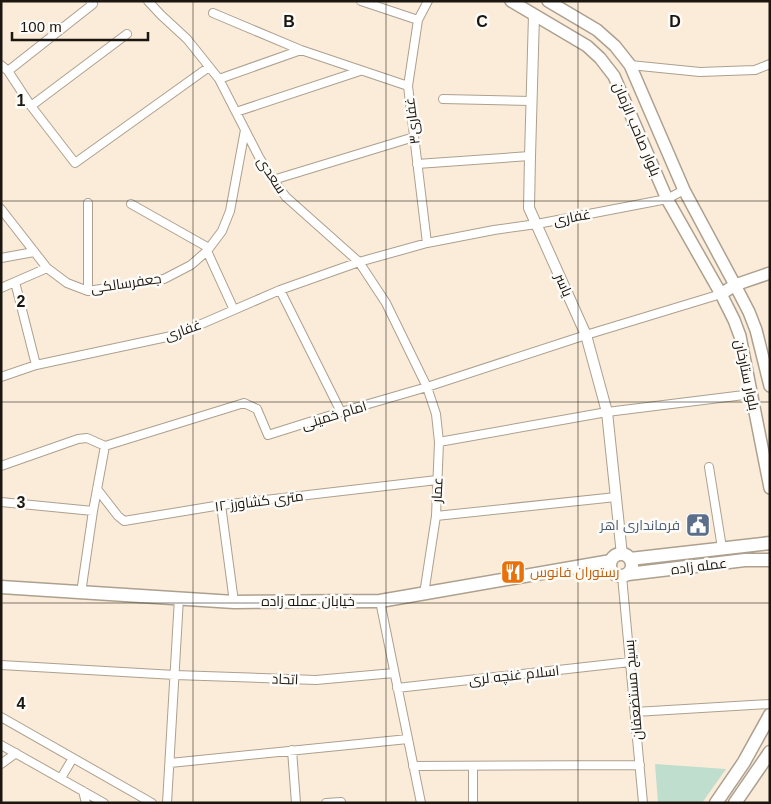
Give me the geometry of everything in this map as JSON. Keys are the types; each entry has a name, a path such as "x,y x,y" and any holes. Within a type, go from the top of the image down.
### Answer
{"main road":[{"name":"بلوار صاحب الزمان","path":"511,1 587,46 600,58 614,76 667,199 721,294"},
{"name":"بلوار صاحب الزمان","path":"548,1 598,30 615,46 630,65 684,190 735,285"},
{"path":"721,294 735,285 770,273"},
{"name":"بلوار ستارخان","path":"735,285 756,330 770,386"},
{"name":"بلوار ستارخان","path":"721,294 740,336 770,488"},
{"name":"عمله زاده","path":"621,558 770,542"},
{"path":"621,558 632,564 631,570 625,575 617,576 610,567 621,558"},
{"name":"خیابان عمله زاده","path":"1,588 234,602 380,601 621,558"},
{"name":"عمله زاده","path":"625,575 745,560 770,560"},
{"path":"716,803 744,762 770,715"},
{"path":"735,803 770,752"}],"street":[{"path":"90,1 93,4 4,68 75,163 209,67"},
{"name":"سعدی","path":"148,1 187,39 219,79 273,180 286,197 359,262"},
{"path":"361,1 418,20"},
{"name":"غفاری۳","path":"427,243 408,86 418,20 428,1"},
{"path":"213,13 300,50 408,86"},
{"name":"یاسر","path":"534,15 529,208 586,336 607,412 621,558"},
{"path":"31,106 127,34"},
{"path":"219,79 300,50"},
{"path":"630,65 700,72 755,70 770,64"},
{"path":"236,112 361,71"},
{"path":"444,99 531,102"},
{"name":"جعفرسالکی","path":"1,209 47,268 67,283 88,291 164,279 191,265 208,250 222,231 230,211 245,129"},
{"path":"273,180 414,137"},
{"path":"417,164 530,156"},
{"name":"غفاری","path":"1,377 36,365 176,334 280,290 359,262 427,243 667,199 684,190"},
{"path":"88,203 88,291"},
{"path":"132,204 208,250 234,310"},
{"path":"1,258 34,252"},
{"path":"359,262 386,303 427,387"},
{"path":"1,288 47,268"},
{"path":"15,282 36,365"},
{"path":"280,290 341,412"},
{"name":"امام خمینی","path":"105,446 244,403 257,409 268,436 721,294"},
{"name":"عمار","path":"424,594 436,516 439,442 436,414 427,387"},
{"path":"439,442 607,412 752,394"},
{"path":"1,466 78,438 87,438 105,446 81,593"},
{"path":"708,467 722,548"},
{"name":"۱۲ متری کشاورز","path":"97,488 124,521 221,505 437,480"},
{"path":"436,516 616,498"},
{"path":"1,502 93,511"},
{"path":"221,505 234,602"},
{"name":"بسیج مستضعفان","path":"625,575 630,662 644,803"},
{"path":"167,803 179,598"},
{"path":"380,601 421,803"},
{"name":"اسلام غنچه لری","path":"398,688 630,662"},
{"name":"اتحاد","path":"1,665 175,675 316,680 394,673"},
{"path":"635,712 770,704"},
{"path":"1,717 152,803"},
{"path":"170,764 408,739"},
{"path":"1,745 104,803"},
{"path":"292,750 296,803"},
{"path":"1,764 16,754"},
{"path":"61,778 73,758"},
{"path":"413,766 640,765"},
{"path":"473,766 474,803"},
{"path":"83,791 86,803"},
{"path":"326,803 341,802"}],"green space":[{"path":"655,764 726,769 702,803 658,803"}],"place":[{"name":"فرمانداری اهر","path":"698,525"},
{"name":"رستوران فانوس","path":"513,572"}]}
